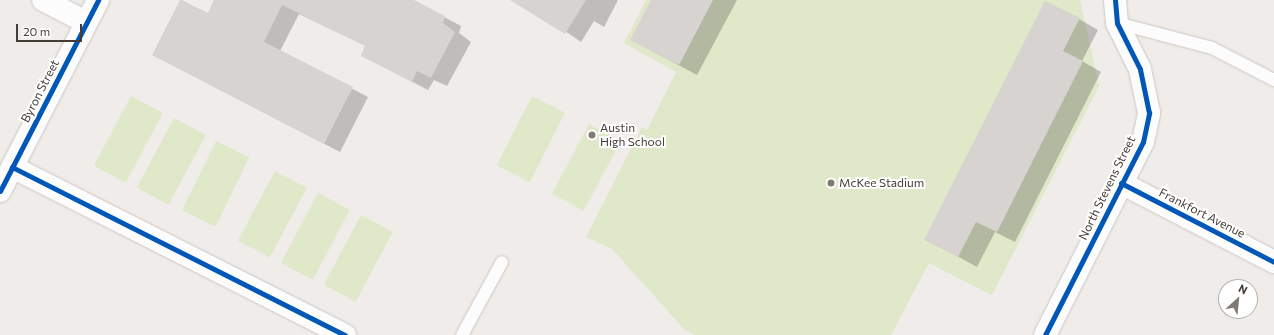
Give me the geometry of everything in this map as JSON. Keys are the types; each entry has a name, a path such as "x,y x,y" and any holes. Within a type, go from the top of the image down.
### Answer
{"street":[{"path":"43,0 86,22"},
{"name":"Byron Street","path":"0,191 6,165 98,0"},
{"name":"North Stevens Street","path":"1048,334 1121,183 1143,142 1150,113 1140,69 1117,23 1115,0"},
{"path":"6,165 344,335"},
{"name":"Frankfort Avenue","path":"1121,183 1274,262"}],"lane":[{"path":"1117,23 1212,48 1274,80"},
{"path":"462,335 502,262"}],"green space":[{"name":"McKee Stadium","path":"646,0 1080,0 1099,86 992,295 929,263 891,335 695,335 684,329 612,249 586,237 642,127 647,130 676,72 624,43"},
{"path":"131,96 163,113 126,183 94,166"},
{"path":"532,96 565,113 530,182 497,165"},
{"path":"174,118 206,135 169,205 137,188"},
{"path":"589,124 621,141 584,211 552,194"},
{"path":"216,141 249,157 216,226 182,210"},
{"path":"275,171 307,188 270,258 238,241"},
{"path":"318,193 350,210 313,280 281,263"},
{"path":"361,215 393,232 356,302 324,285"}],"building":[{"path":"180,0 208,13 214,0 414,0 445,16 443,23 455,32 431,78 417,71 412,82 361,56 365,46 282,5 264,42 353,87 324,144 152,55"},
{"path":"510,0 586,0 565,34"},
{"path":"651,0 713,0 679,65 630,40"},
{"path":"1045,1 1080,18 1063,51 1083,61 997,232 976,222 958,257 924,240"}],"cycle path":[{"path":"0,191 98,0"},
{"path":"1045,335 1143,142 1149,113 1140,69 1117,23 1115,0"},
{"path":"12,167 345,335"},
{"path":"1121,183 1274,262"}],"place":[{"name":"Austin High School","path":"592,135"},
{"name":"McKee Stadium","path":"831,183"}]}
